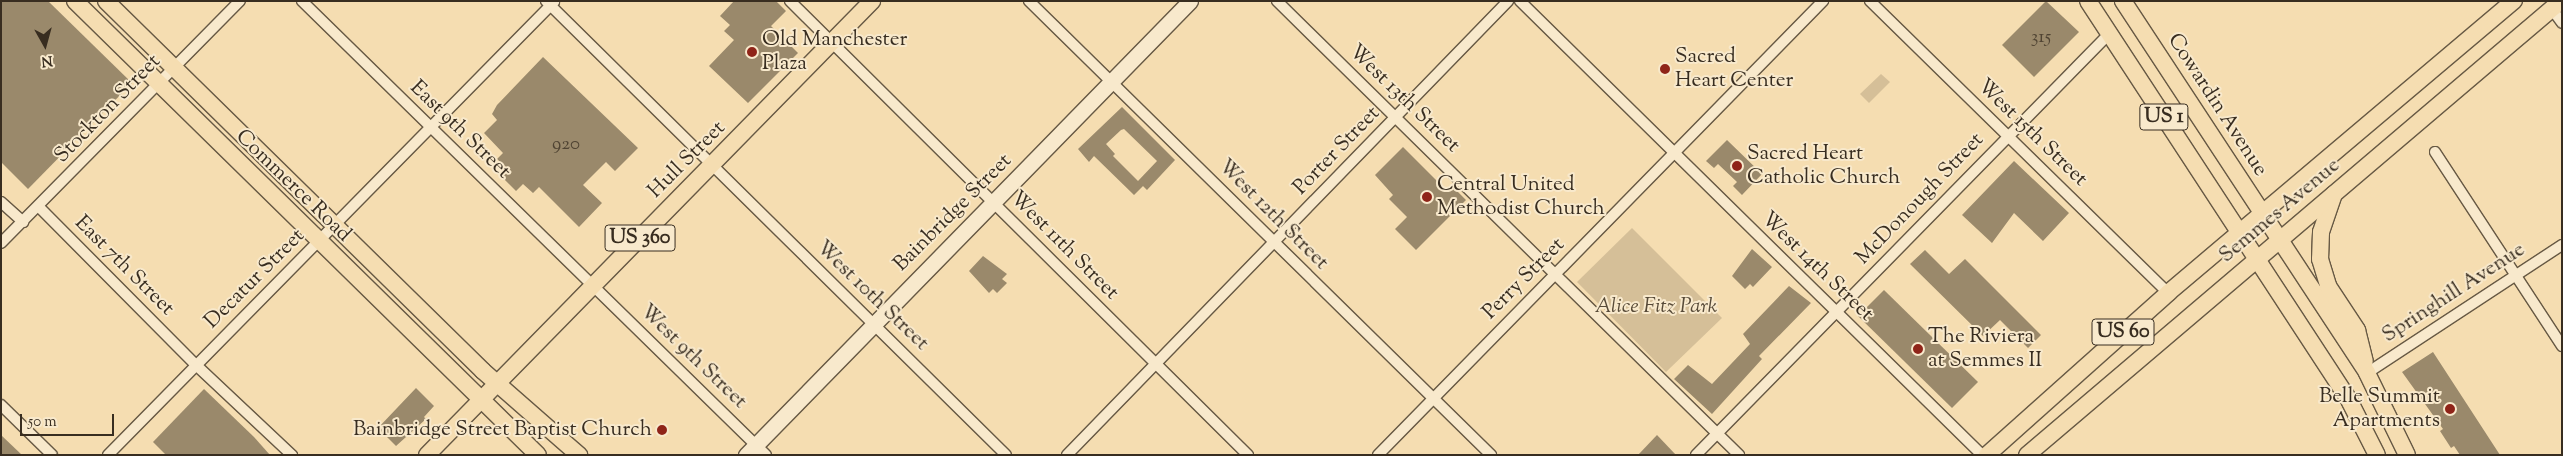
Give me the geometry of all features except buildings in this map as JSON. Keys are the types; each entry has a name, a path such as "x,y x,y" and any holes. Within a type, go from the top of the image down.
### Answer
{"main road":[{"name":"Commerce Road","path":"75,1 538,455"},
{"name":"Commerce Road","path":"106,1 498,384 579,455"},
{"name":"Hull Street","path":"427,455 872,1"},
{"name":"US 1","path":"2088,1 2350,402 2377,455"},
{"name":"Cowardin Avenue","path":"2123,1 2367,372 2387,409 2407,455"},
{"name":"Semmes Avenue","path":"1987,455 2168,293 2514,1"},
{"name":"Semmes Avenue","path":"2027,455 2557,5"},
{"path":"2335,193 2321,232 2320,259 2328,286 2358,330 2367,372"}],"street":[{"name":"Stockton Street","path":"1,243 240,1"},
{"name":"East 9th Street","path":"302,1 593,286"},
{"name":"West 11th Street","path":"790,1 1248,455"},
{"name":"West 12th Street","path":"1030,1 1491,455"},
{"name":"Bainbridge Street","path":"756,451 874,324 1190,1"},
{"name":"West 13th Street","path":"1277,1 1738,455"},
{"name":"Porter Street","path":"1067,455 1508,1"},
{"name":"West 14th Street","path":"1520,1 1982,455"},
{"name":"Perry Street","path":"1378,455 1823,1"},
{"name":"West 15th Street","path":"1870,1 2168,293"},
{"name":"Decatur Street","path":"108,455 336,226 550,3"},
{"name":"West 10th Street","path":"550,3 711,166 1006,455"},
{"path":"2557,5 2562,23"},
{"name":"McDonough Street","path":"1696,455 2109,34"},
{"path":"2435,152 2562,346"},
{"path":"1,202 23,222"},
{"name":"East 7th Street","path":"38,206 196,365 292,455"},
{"name":"Springhill Avenue","path":"2367,372 2562,245"},
{"name":"West 9th Street","path":"593,286 756,451"},
{"path":"1,405 52,455"}],"green space":[{"path":"1881,74 1890,82 1869,103 1860,94"},
{"name":"Alice Fitz Park","path":"1632,228 1722,318 1666,372 1577,282"}],"place":[{"name":"Old Manchester Plaza","path":"752,52"},
{"name":"Sacred Heart Center","path":"1665,69"},
{"name":"Sacred Heart Catholic Church","path":"1737,166"},
{"name":"Central United Methodist Church","path":"1427,197"},
{"name":"The Riviera at Semmes II","path":"1918,349"},
{"name":"Belle Summit Apartments","path":"2450,409"},
{"name":"Bainbridge Street Baptist Church","path":"662,430"}]}
